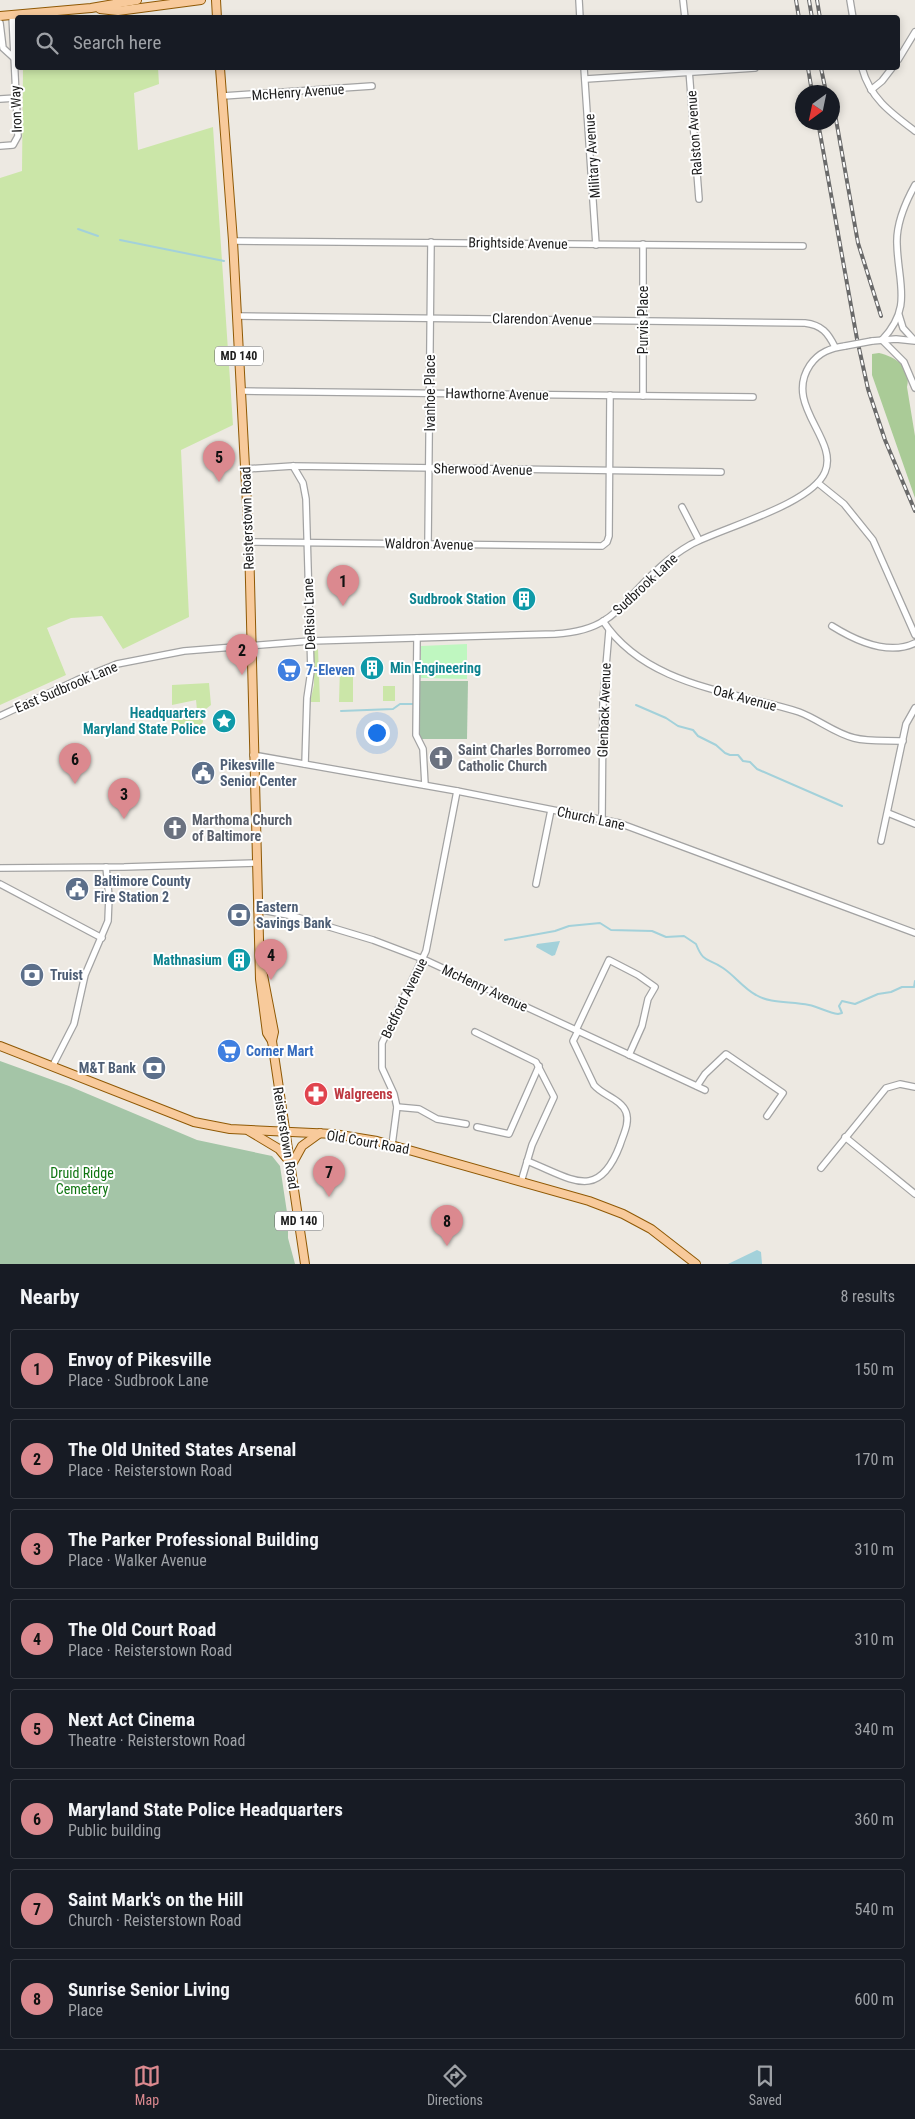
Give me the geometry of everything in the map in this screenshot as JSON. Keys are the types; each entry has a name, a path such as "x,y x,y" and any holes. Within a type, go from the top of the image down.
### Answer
{"main road":[{"path":"0,16 91,8 137,0"},
{"path":"91,8 118,11 201,0"},
{"path":"216,0 217,15"},
{"name":"Reisterstown Road","path":"220,70 233,240 249,542 260,979 267,1033 272,1042 305,1264"},
{"name":"Old Court Road","path":"0,1046 188,1120 230,1129 347,1136 392,1144 589,1201 623,1214 651,1229 695,1264"},
{"path":"245,1129 277,1147 291,1164 302,1146 320,1134"}],"street":[{"path":"579,0 580,15"},
{"path":"683,0 685,15"},
{"path":"850,0 852,15"},
{"name":"Iron Way","path":"0,146 13,145 18,140 12,15"},
{"path":"0,23 2,48 14,58"},
{"path":"900,57 915,32"},
{"name":"Military Avenue","path":"584,70 596,245"},
{"path":"586,79 679,70"},
{"name":"Ralston Avenue","path":"689,70 699,199"},
{"path":"863,70 871,90 881,105 915,131"},
{"path":"871,90 882,81 890,70"},
{"name":"McHenry Avenue","path":"223,96 372,86"},
{"path":"0,99 16,98"},
{"path":"915,185 902,213 898,232 901,292 899,315 903,328 915,341"},
{"name":"Brightside Avenue","path":"233,240 803,246"},
{"name":"Ivanhoe Place","path":"428,544 431,242"},
{"name":"Purvis Place","path":"643,396 644,244"},
{"path":"882,340 891,330 899,315"},
{"name":"Clarendon Avenue","path":"237,316 814,324 824,330 835,347"},
{"path":"882,340 904,362 915,388"},
{"path":"915,341 872,341 835,347 823,352 812,362 806,373 803,388 805,406 827,458 825,472 818,483 844,504 874,540 915,634"},
{"name":"Hawthorne Avenue","path":"241,391 753,397"},
{"path":"610,395 610,471"},
{"name":"Sherwood Avenue","path":"245,469 292,466 721,472"},
{"name":"DeRisio Lane","path":"292,466 305,490 311,671 307,698 305,764"},
{"name":"Waldron Avenue","path":"249,542 598,546 607,542 609,536 610,471"},
{"name":"Sudbrook Lane","path":"251,644 555,634 579,631 603,621 617,610 668,560 699,540 772,511 818,483"},
{"path":"682,507 699,540"},
{"name":"Oak Avenue","path":"603,621 609,631 644,660 679,679 798,712 855,739 903,741"},
{"path":"832,626 880,647 900,649 915,643"},
{"name":"Glenback Avenue","path":"602,819 603,688 609,631"},
{"path":"417,638 416,735 423,749 423,765 426,771 425,785"},
{"name":"East Sudbrook Lane","path":"0,716 77,680 117,664 184,651 251,644"},
{"path":"881,841 906,724 915,708"},
{"name":"Church Lane","path":"253,755 425,785 602,819 638,829 915,933"},
{"name":"Bedford Avenue","path":"392,1144 396,1107 394,1094 382,1068 382,1043 423,960 431,928 457,791"},
{"path":"536,884 552,810"},
{"path":"888,813 915,824"},
{"path":"0,868 256,863"},
{"path":"52,1067 74,1024 85,975 102,938 109,913 106,867"},
{"path":"0,884 102,938"},
{"name":"McHenry Avenue","path":"257,909 293,916 373,940 423,960 705,1090"},
{"path":"527,1160 570,1178 584,1181 591,1181 602,1176 613,1162 627,1127 627,1115 622,1106 598,1090 573,1041 609,960 638,975 655,987 648,999 642,1026 629,1055"},
{"path":"475,1032 536,1062 554,1097 527,1160 521,1182"},
{"path":"697,1086 705,1074 726,1054 782,1093 767,1116"},
{"path":"476,1127 509,1134 539,1066"},
{"path":"821,1168 886,1088 900,1084 915,1087"},
{"path":"396,1107 424,1110 437,1119 466,1124"},
{"path":"845,1137 915,1194"}],"green space":[{"path":"23,70 158,70 159,84 134,93 138,150 213,127 233,425 181,450 189,617 123,649 102,616 71,618 47,628 66,675 0,705 0,178 22,171"},
{"path":"879,353 891,357 901,364 907,374 907,387 915,436 915,498 872,375 872,354"},
{"path":"467,644 467,679 421,678 421,646"},
{"path":"318,649 320,702 310,702 314,685 314,651"},
{"path":"340,667 353,668 353,702 339,702"},
{"path":"420,681 468,681 467,739 420,739"},
{"path":"209,683 211,705 202,712 203,722 198,728 175,729 173,727 172,710 197,710 196,700 172,705 172,685"},
{"path":"383,686 395,686 395,701 383,701"},
{"name":"Druid Ridge Cemetery","path":"0,1061 69,1086 197,1140 272,1156 280,1166 288,1219 288,1238 295,1264 0,1264"}],"water":[{"path":"560,941 555,955 552,956 536,947 537,944"},
{"path":"757,1250 761,1252 762,1264 728,1264"}],"waterway":[{"path":"78,229 98,236"},
{"path":"120,240 224,261"},
{"path":"341,711 393,709 400,704 414,704"},
{"path":"636,705 666,718 678,726 693,730 698,736 716,745 725,753 738,755 743,761 750,762 757,769 842,806"},
{"path":"505,940 555,931 569,926 600,923 611,930 652,931 666,937 684,936 696,944 701,955 723,968 756,995 775,1001 809,1005 838,1014 842,1013 839,1006 842,1001 855,1004 878,994 891,992 902,987 914,987 915,981"}],"railway":[{"path":"796,0 798,15"},
{"path":"809,0 812,15"},
{"path":"817,0 820,15"},
{"path":"808,70 811,85"},
{"path":"821,70 825,85"},
{"path":"819,130 857,339 868,389 885,440 915,511"},
{"path":"838,130 858,243 881,316"}],"place":[{"name":"Next Act Cinema","path":"219,482"},
{"name":"Sudbrook Station","path":"524,599"},
{"name":"Envoy of Pikesville","path":"343,606"},
{"name":"Min Engineering","path":"372,668"},
{"name":"7-Eleven","path":"289,670"},
{"name":"The Old United States Arsenal","path":"242,675"},
{"name":"Headquarters Maryland State Police","path":"224,721"},
{"name":"Saint Charles Borromeo Catholic Church","path":"441,758"},
{"name":"Pikesville Senior Center","path":"203,773"},
{"name":"Maryland State Police Headquarters","path":"75,784"},
{"name":"The Parker Professional Building","path":"124,819"},
{"name":"Marthoma Church of Baltimore","path":"175,828"},
{"name":"Baltimore County Fire Station 2","path":"77,889"},
{"name":"Eastern Savings Bank","path":"239,915"},
{"name":"Mathnasium","path":"239,960"},
{"name":"Truist","path":"32,975"},
{"name":"The Old Court Road","path":"271,980"},
{"name":"Corner Mart","path":"229,1051"},
{"name":"M&T Bank","path":"154,1068"},
{"name":"Walgreens","path":"316,1094"},
{"name":"Saint Mark's on the Hill","path":"329,1197"},
{"name":"Sunrise Senior Living","path":"447,1246"}]}
